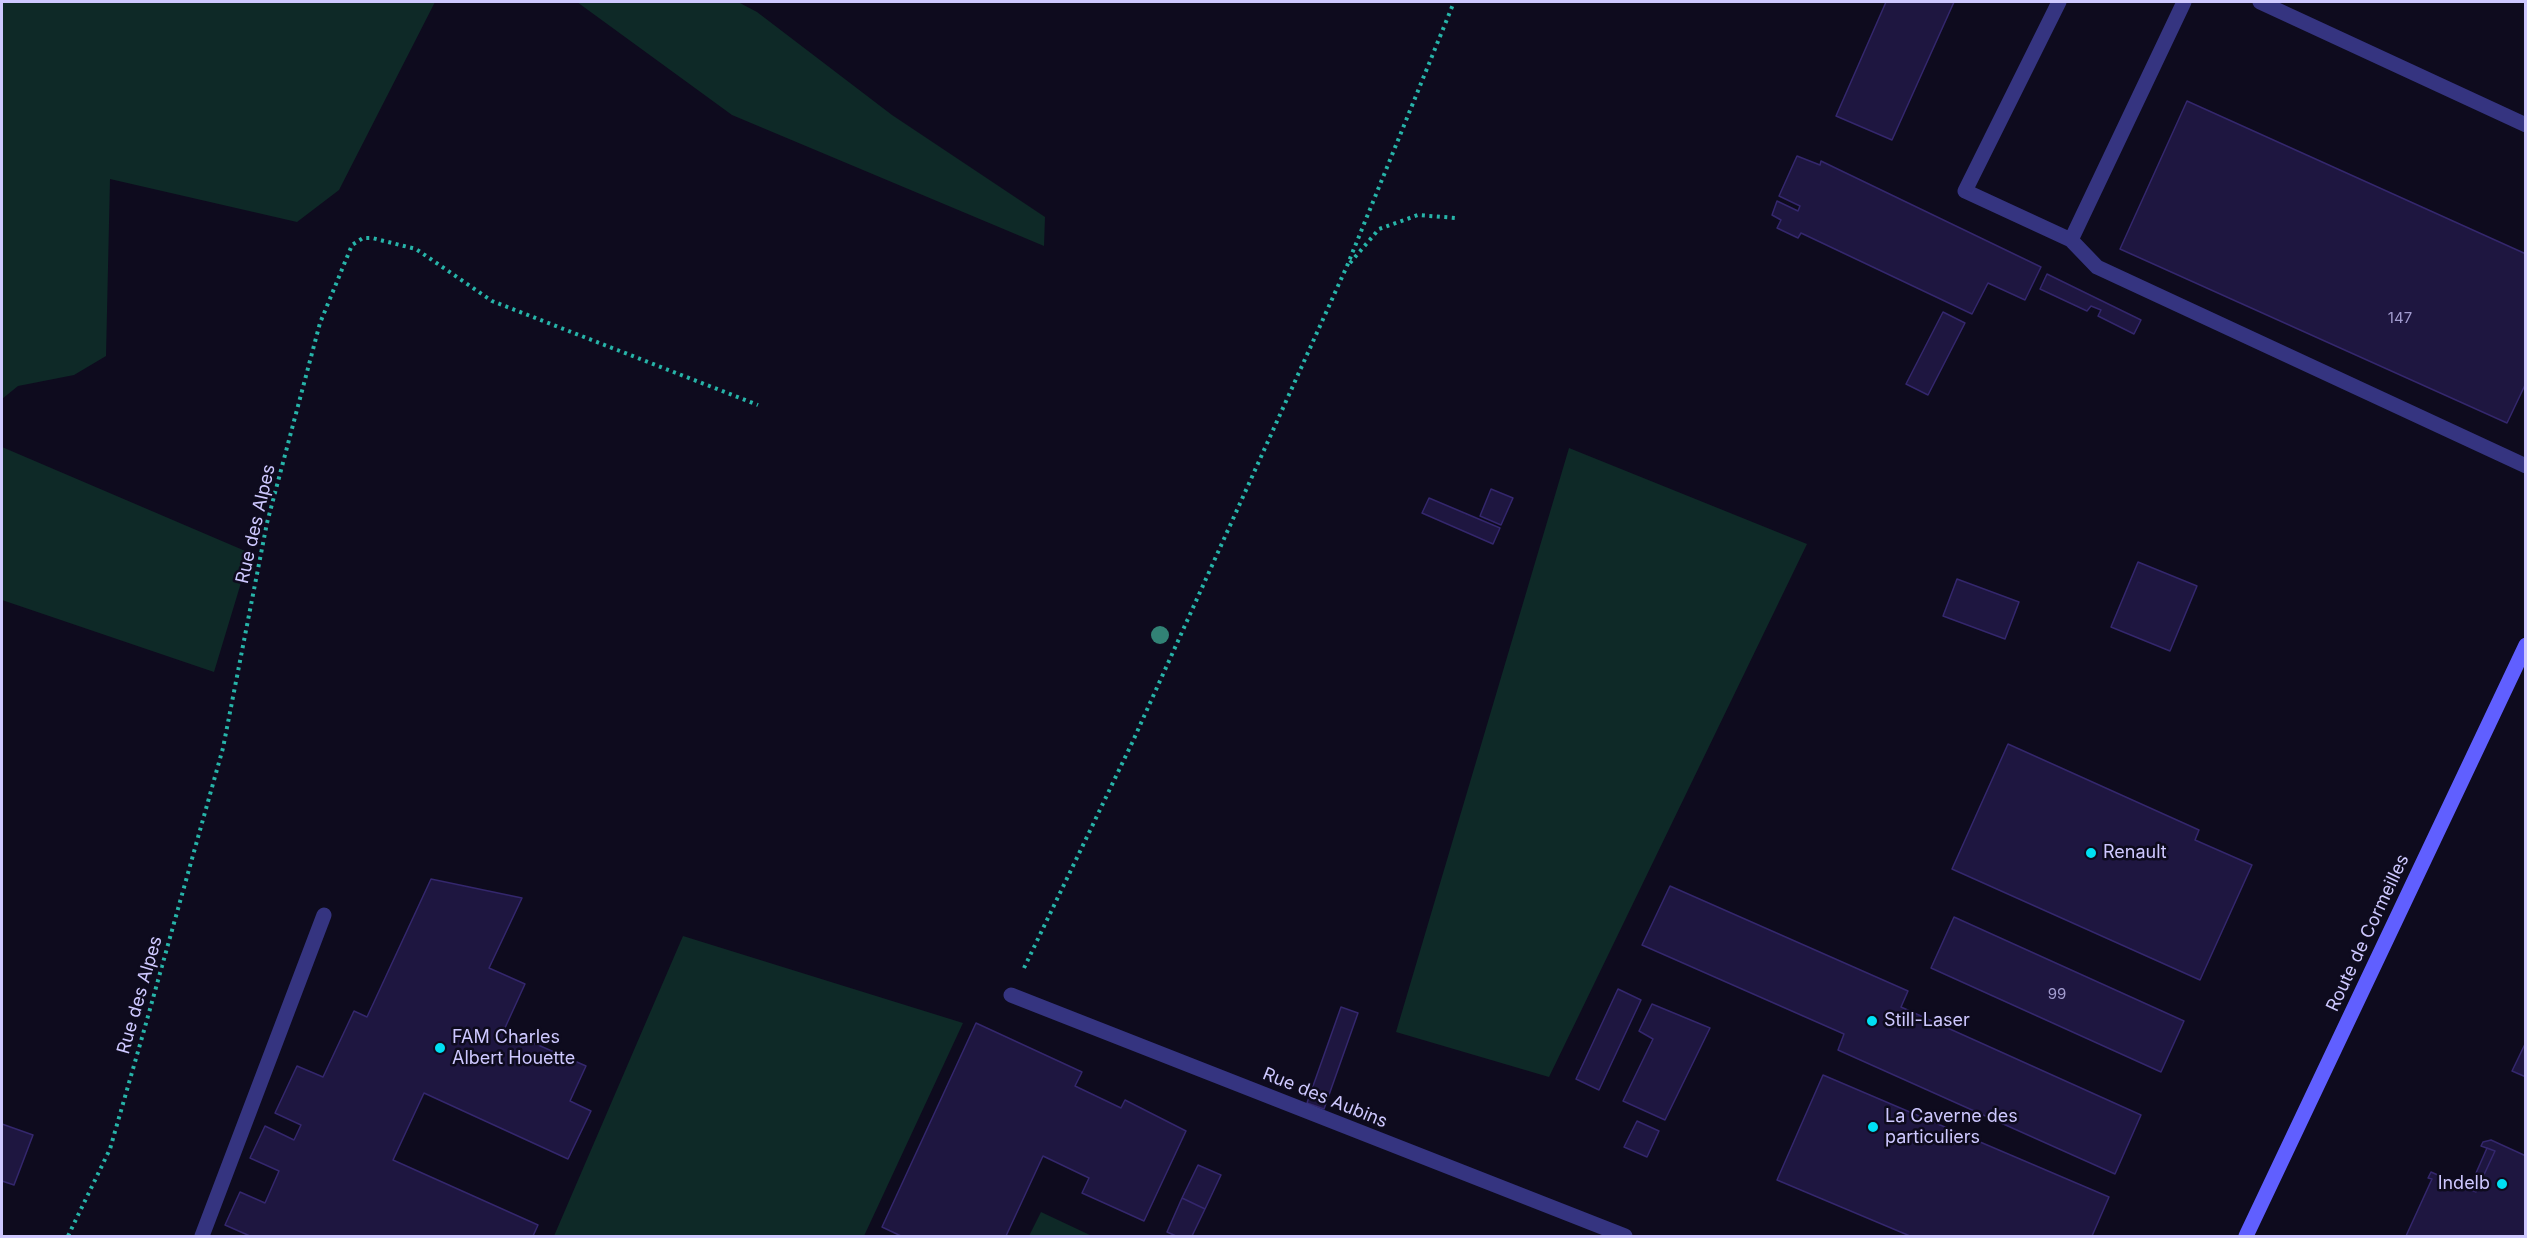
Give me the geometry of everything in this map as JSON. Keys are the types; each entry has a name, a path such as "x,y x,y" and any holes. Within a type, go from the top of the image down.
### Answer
{"main road":[{"name":"Route de Cormeilles","path":"2246,1236 2526,645"}],"street":[{"path":"2059,2 1965,191 2072,240 2097,267 2526,466"},
{"path":"2072,240 2184,2"},
{"path":"2260,2 2526,125"},
{"path":"202,1236 324,915"},
{"name":"Rue des Aubins","path":"1011,995 1624,1236"}],"path":[{"path":"1011,995 1132,743 1347,266 1454,2"},
{"path":"1347,266 1379,229 1418,215 1456,218"},
{"name":"Rue des Alpes","path":"68,1236 110,1149 143,1034 223,748 267,524 320,323 352,245 363,238 372,238 416,249 492,301 758,405"}],"green space":[{"path":"2,2 435,2 339,190 297,222 110,179 106,356 74,375 18,386 2,399"},
{"path":"577,2 738,2 757,12 892,115 1045,217 1044,246 732,115"},
{"path":"2,447 250,553 214,672 2,600"},
{"path":"1569,448 1807,544 1549,1077 1396,1032"},
{"path":"683,936 963,1023 864,1236 554,1236"},
{"path":"1041,1212 1092,1236 1029,1236"}],"building":[{"path":"1886,2 1954,2 1892,140 1836,116"},
{"path":"2187,101 2526,254 2526,383 2507,423 2120,249"},
{"path":"1797,156 1820,165 1821,161 2041,267 2025,300 1988,283 1972,314 1801,233 1798,238 1777,228 1781,220 1772,215 1777,201 1798,211 1800,206 1779,196"},
{"path":"2047,274 2141,320 2134,334 2098,316 2101,310 2091,306 2087,311 2040,289"},
{"path":"1943,312 1965,323 1928,395 1906,384"},
{"path":"1491,489 1513,498 1501,525 1480,516"},
{"path":"1429,498 1500,528 1493,544 1422,513"},
{"path":"2138,562 2197,586 2170,651 2111,627"},
{"path":"1957,579 2019,602 2005,639 1943,616"},
{"name":"Renault","path":"2008,744 2199,830 2195,840 2252,865 2200,980 1952,869"},
{"name":"FAM Charles Albert Houette","path":"431,879 522,898 489,968 525,984 504,1030 586,1066 570,1101 591,1111 568,1159 424,1093 393,1160 538,1225 533,1236 250,1236 225,1225 240,1192 265,1203 279,1171 250,1158 265,1126 294,1140 301,1125 275,1113 297,1066 323,1077 354,1011 367,1017"},
{"name":"Still-Laser","path":"1670,886 1908,991 1901,1007 2141,1115 2115,1174 1838,1050 1844,1034 1642,945"},
{"path":"1954,917 2184,1021 2161,1072 1931,968"},
{"path":"1618,989 1641,1000 1599,1090 1576,1079"},
{"path":"1652,1004 1710,1028 1665,1120 1623,1101 1653,1039 1639,1031"},
{"path":"1341,1007 1358,1013 1324,1109 1307,1103"},
{"path":"976,1023 1082,1072 1075,1086 1121,1108 1125,1100 1186,1131 1144,1221 1082,1193 1089,1178 1043,1156 1006,1236 901,1236 882,1227"},
{"path":"2526,1042 2526,1077 2512,1071"},
{"name":"La Caverne des particuliers","path":"1823,1075 2109,1197 2092,1236 1910,1236 1777,1180"},
{"path":"1637,1121 1659,1131 1647,1157 1624,1147"},
{"path":"2,1124 33,1135 14,1185 2,1181"},
{"name":"Indelb","path":"2491,1140 2526,1156 2526,1236 2406,1236 2432,1179 2428,1178 2431,1172 2476,1192 2495,1151 2481,1146 2483,1142"},
{"path":"2487,1148 2495,1151 2476,1192 2469,1189"},
{"path":"1198,1165 1221,1175 1205,1209 1182,1198"},
{"path":"1182,1198 1205,1209 1192,1236 1176,1236 1167,1232"}],"place":[{"name":"Renault","path":"2091,853"},
{"name":"Still-Laser","path":"1872,1021"},
{"name":"FAM Charles Albert Houette","path":"440,1048"},
{"name":"La Caverne des particuliers","path":"1873,1127"},
{"name":"Indelb","path":"2502,1184"}]}
